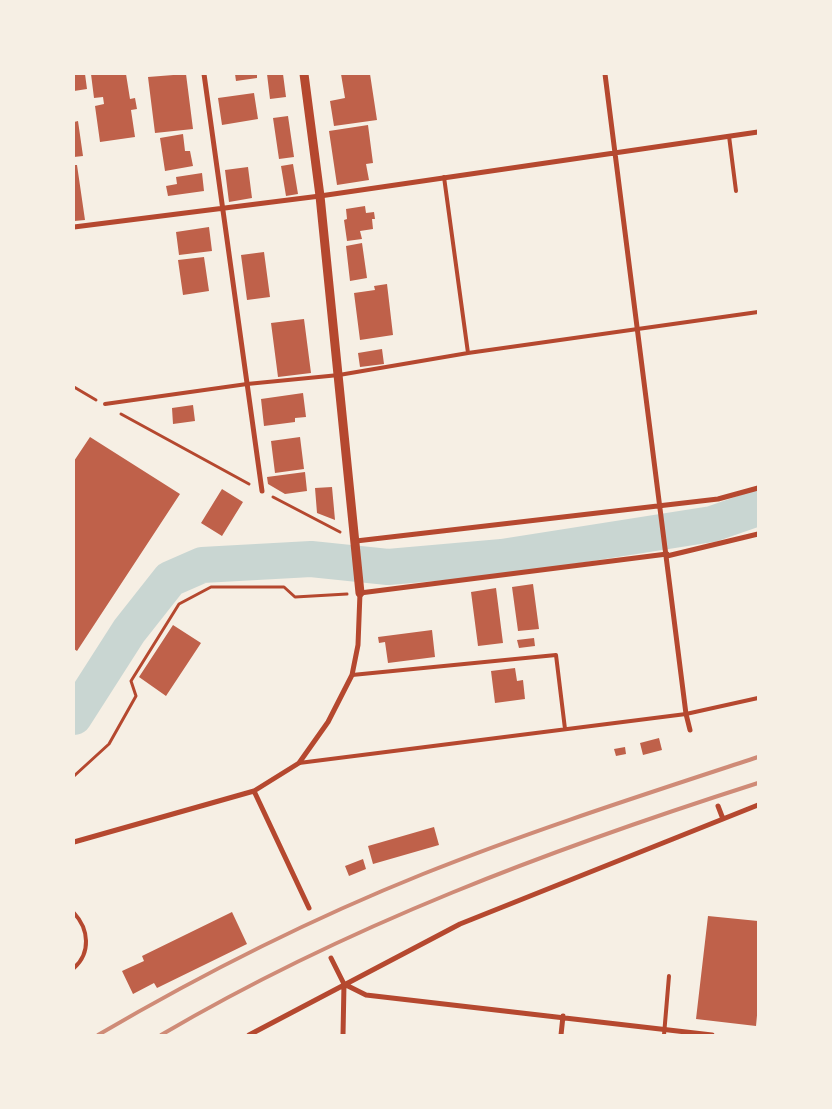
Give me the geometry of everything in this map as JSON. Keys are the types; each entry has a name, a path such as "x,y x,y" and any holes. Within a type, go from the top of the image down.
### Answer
{"street":[{"path":"204,74 262,491"},
{"path":"74,842 254,792 299,763 328,722 352,675 358,645 360,593 356,541 320,196 304,74"},
{"path":"605,74 686,714 690,730"},
{"path":"74,227 320,196 758,132"},
{"path":"356,541 718,499 758,488"},
{"path":"360,593 667,555 758,534"},
{"path":"254,792 309,908"},
{"path":"249,1035 460,924 758,805"},
{"path":"718,806 723,818"},
{"path":"331,958 344,984 343,1035"},
{"path":"344,984 366,994 712,1035"},
{"path":"561,1035 563,1016"}],"lane":[{"path":"729,136 736,191"},
{"path":"444,177 468,353"},
{"path":"104,404 247,384 339,375 468,353 758,312"},
{"path":"352,675 556,655 565,729"},
{"path":"299,763 686,714 758,698"},
{"path":"74,913 84,927 86,945 82,958 74,968"},
{"path":"664,1035 669,976"}],"path":[{"path":"74,388 356,541"},
{"path":"74,776 109,744 136,696 131,681 179,604 211,587 284,587 295,597 360,593"}],"building":[{"path":"74,74 85,74 87,89 74,91"},
{"path":"91,74 126,74 130,99 135,98 137,109 131,110 135,137 100,142 95,106 104,104 103,97 94,98"},
{"path":"186,74 193,129 155,133 148,77"},
{"path":"235,74 257,74 257,78 236,81"},
{"path":"267,74 283,74 286,97 270,99"},
{"path":"341,74 370,74 377,120 334,126 330,101 345,98"},
{"path":"254,93 258,119 222,125 218,98"},
{"path":"288,116 294,157 279,159 273,118"},
{"path":"78,121 83,156 74,157 74,122"},
{"path":"368,125 373,163 366,164 369,180 337,185 329,131"},
{"path":"183,134 185,151 190,151 193,166 165,171 160,138"},
{"path":"293,164 298,194 286,196 281,166"},
{"path":"74,165 77,165 85,220 74,221"},
{"path":"248,167 252,198 229,202 225,170"},
{"path":"202,173 204,191 168,196 166,186 177,184 176,177"},
{"path":"365,206 366,213 374,212 375,219 372,219 373,229 360,231 362,239 347,241 344,220 347,219 346,209"},
{"path":"209,227 212,251 179,255 176,232"},
{"path":"362,243 367,278 350,281 346,246"},
{"path":"264,252 270,297 247,300 241,255"},
{"path":"204,257 209,291 183,295 178,260"},
{"path":"387,284 393,335 360,340 354,293 375,290 374,286"},
{"path":"304,319 311,373 278,377 271,323"},
{"path":"382,349 384,364 360,367 358,353"},
{"path":"303,393 306,417 295,418 295,422 264,426 261,399"},
{"path":"193,405 195,421 173,424 172,408"},
{"path":"90,437 180,494 77,651 74,649 74,461"},
{"path":"300,437 304,469 275,473 271,441"},
{"path":"305,472 307,491 285,494 268,484 267,477"},
{"path":"332,487 335,520 317,513 315,488"},
{"path":"222,489 243,502 222,536 201,523"},
{"path":"533,584 539,629 518,631 512,587"},
{"path":"496,588 503,643 478,646 471,592"},
{"path":"173,625 201,643 166,696 139,677"},
{"path":"432,630 435,657 388,663 385,642 379,643 378,637"},
{"path":"534,638 535,646 519,648 517,640"},
{"path":"515,668 517,681 523,680 525,699 495,703 491,671"},
{"path":"659,738 662,750 643,755 640,743"},
{"path":"625,747 626,754 616,756 614,749"},
{"path":"434,827 439,845 373,864 368,846"},
{"path":"363,859 366,869 349,876 345,866"},
{"path":"232,912 247,944 157,988 154,983 133,994 122,971 144,961 142,956"},
{"path":"708,916 758,921 758,1005 756,1026 696,1019"}],"waterway":[{"path":"74,717 129,631 170,579 202,565 311,559 388,567 502,557 712,524 758,508"}],"railway":[{"path":"98,1035 217,969 381,891 548,827 758,757"},
{"path":"161,1035 232,995 304,959 452,892 604,835 758,783"}]}
